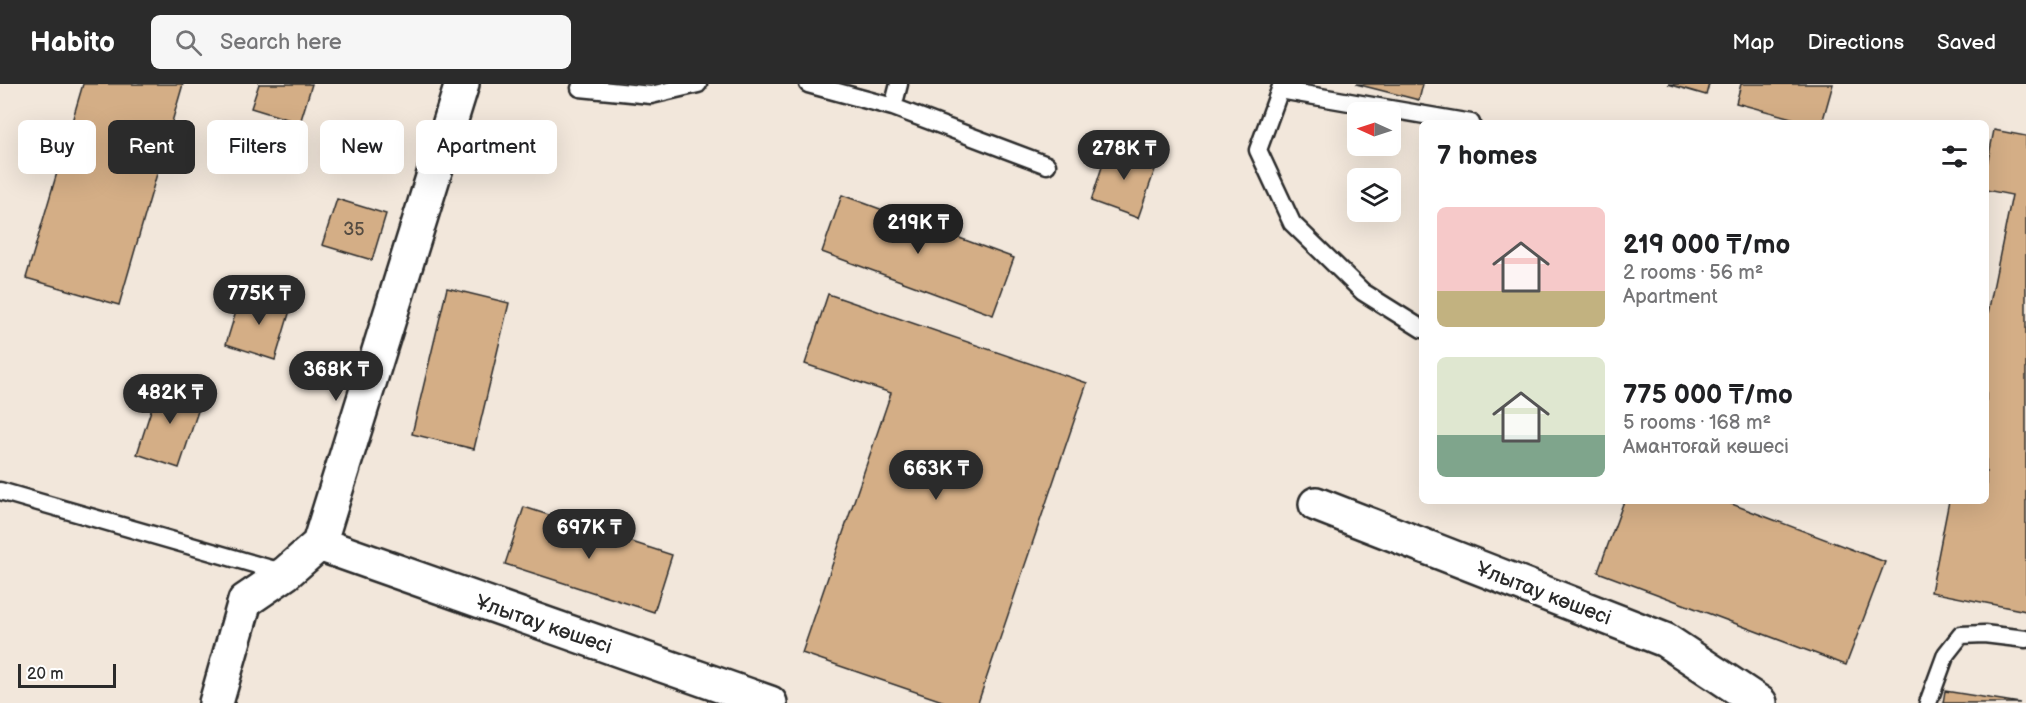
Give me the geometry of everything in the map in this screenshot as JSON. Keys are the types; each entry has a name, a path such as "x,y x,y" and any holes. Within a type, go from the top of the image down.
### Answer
{"street":[{"path":"216,703 244,601 286,573 319,544 462,84"},
{"name":"Ұлытау көшесі","path":"1316,504 1665,639 1760,703"},
{"name":"Ұлытау көшесі","path":"319,544 770,703"}],"lane":[{"path":"580,88 651,94 698,84"},
{"path":"808,84 893,106 1047,165"},
{"path":"893,106 899,84"},
{"path":"1419,327 1364,292 1292,223 1258,150 1281,87 1455,120"},
{"path":"0,491 286,573"},
{"path":"1928,703 1946,654 1962,635 1984,634 2026,639"}],"building":[{"path":"83,84 183,84 173,120 108,120 108,174 157,174 119,305 26,278 57,174 96,174 96,120 72,120"},
{"path":"259,84 312,84 301,120 290,120 251,108"},
{"path":"1356,84 1423,84 1419,100"},
{"path":"1668,84 1709,84 1706,95"},
{"path":"1741,84 1833,84 1823,120 1799,120 1736,103"},
{"path":"1994,130 2026,136 2026,611 1931,592 1948,504 1989,504 1989,308 2012,195 1989,191 1989,155"},
{"path":"1109,145 1158,161 1138,218 1091,201"},
{"path":"842,195 1014,258 993,315 822,252"},
{"path":"337,199 386,214 372,260 322,245"},
{"path":"447,288 509,303 474,449 412,434"},
{"path":"242,292 291,307 275,360 226,344"},
{"path":"828,294 1087,383 978,703 948,703 802,653 891,393 805,364"},
{"path":"160,382 203,396 179,468 137,454"},
{"path":"1623,504 1732,504 1885,562 1846,665 1598,572"},
{"path":"524,507 672,555 654,612 505,564"},
{"path":"1945,691 2020,703 1943,703"}]}
